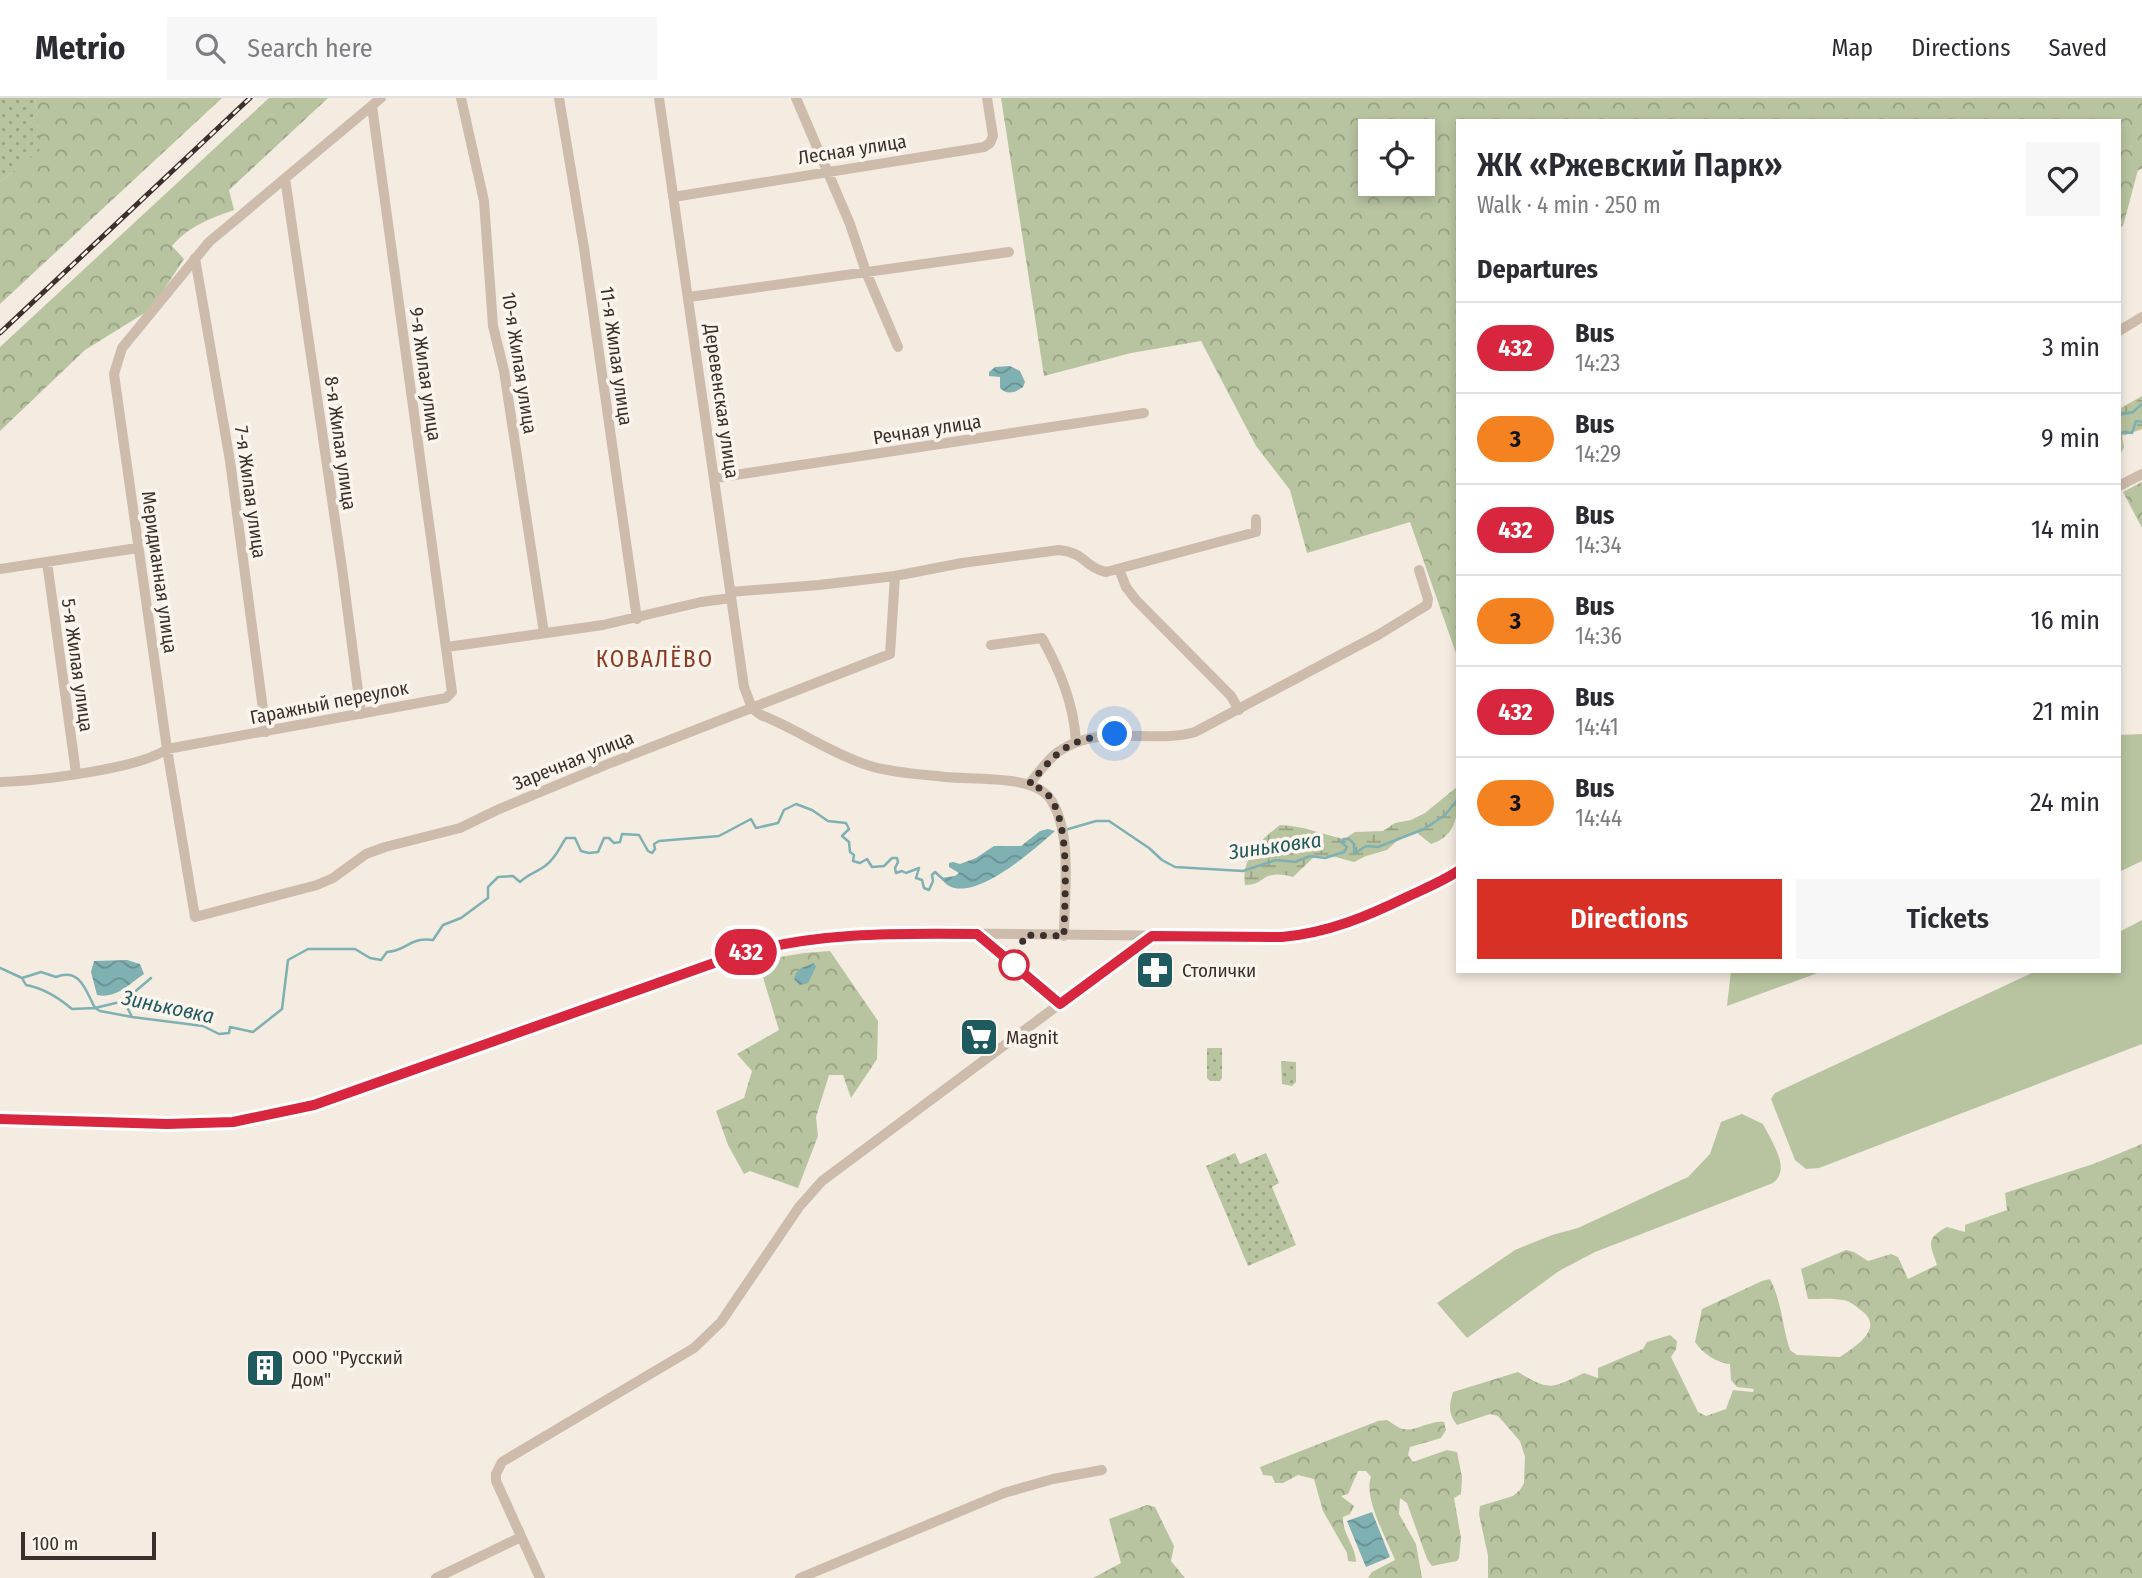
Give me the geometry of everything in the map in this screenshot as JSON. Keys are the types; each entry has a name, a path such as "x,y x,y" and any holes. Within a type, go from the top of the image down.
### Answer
{"street":[{"name":"Меридианная улица","path":"195,917 137,548 114,374 122,348 209,242 381,98"},
{"name":"10-я Жилая улица","path":"461,98 484,201 494,326 505,371 544,633"},
{"name":"11-я Жилая улица","path":"559,98 584,248 637,619"},
{"name":"Деревенская улица","path":"659,98 744,687 752,708"},
{"path":"796,98 850,224 866,272 898,347"},
{"name":"Лесная улица","path":"673,197 827,170 984,147 990,143 993,136 987,98"},
{"name":"9-я Жилая улица","path":"372,106 447,647"},
{"name":"8-я Жилая улица","path":"285,178 361,714"},
{"path":"688,297 1009,251"},
{"name":"7-я Жилая улица","path":"195,258 230,461 266,732"},
{"path":"2121,330 2142,317"},
{"name":"Речная улица","path":"715,478 1144,413"},
{"path":"2121,485 2142,474"},
{"path":"447,647 637,619 731,595 895,576 962,563 1059,550 1082,556 1095,569 1106,572 1256,532 1256,519"},
{"path":"0,569 137,548"},
{"name":"5-я Жилая улица","path":"47,562 76,773"},
{"path":"1119,569 1126,587 1136,600 1231,696 1239,710"},
{"path":"1029,784 1054,754 1076,742 1115,734 1178,737 1195,732 1378,635 1427,606 1429,599 1419,570"},
{"name":"Заречная улица","path":"195,917 317,885 333,878 366,854 460,828 608,764 890,654 895,576"},
{"path":"990,645 1042,638 1058,667 1069,697 1076,742"},
{"name":"Гаражный переулок","path":"0,782 20,782 150,760 167,749 446,698 452,692 453,686 447,647"},
{"path":"752,708 761,715 868,765 947,777 1029,784 1043,790 1051,799 1063,833 1064,936"},
{"path":"0,1119 167,1124 233,1122 264,1117 314,1105 761,948 865,935 926,933 1301,936 1373,914 1456,873"},
{"path":"1120,959 1124,947 1121,936"},
{"path":"540,1578 496,1482 496,1474 502,1462 701,1342 721,1322 799,1207 822,1181 1152,936"},
{"path":"800,1578 1004,1493 1053,1479 1102,1470"},
{"path":"436,1578 521,1537"}],"green space":[{"path":"0,98 35,98 40,150 0,182"},
{"path":"35,98 222,98 0,304 0,182 39,150"},
{"path":"269,98 328,98 229,190 234,210 192,228 172,246 184,259 151,309 85,350 0,431 0,347"},
{"path":"1001,98 2142,98 2142,169 2138,170 2121,227 2121,119 1456,119 1456,653 1410,522 1307,553 1290,490 1256,446 1201,341 1131,353 1044,376"},
{"path":"2142,396 2142,429 2122,436 2124,447 2121,453 2121,408"},
{"path":"2142,482 2142,528 2123,492"},
{"path":"2142,734 2142,861 2121,871 2121,735"},
{"path":"1456,788 1455,821 1447,835 1440,840 1431,844 1416,832 1399,839 1387,850 1354,862 1332,856 1314,857 1293,877 1271,875 1245,885 1249,859 1266,837 1280,825 1344,839 1355,832 1383,831 1395,823 1411,820 1425,813"},
{"path":"2142,920 2142,1044 1819,1168 1806,1169 1795,1160 1771,1099 1775,1093 2032,973 2121,973 2121,931"},
{"path":"830,951 878,1021 877,1059 851,1098 843,1075 829,1075 816,1117 818,1136 798,1188 750,1171 744,1174 728,1145 716,1111 744,1098 752,1071 737,1054 779,1030 758,961"},
{"path":"1731,973 1818,973 1727,1006"},
{"path":"1207,1048 1222,1048 1220,1081 1210,1081 1207,1078"},
{"path":"1281,1061 1296,1062 1296,1082 1292,1086 1282,1084"},
{"path":"1742,1114 1763,1124 1775,1146 1781,1170 1773,1183 1595,1252 1559,1271 1467,1338 1437,1303 1515,1250 1578,1228 1688,1177 1710,1154 1721,1122"},
{"path":"2142,1144 2142,1578 1488,1578 1488,1556 1479,1514 1480,1506 1513,1496 1520,1490 1524,1483 1525,1457 1520,1441 1498,1416 1490,1414 1457,1425 1450,1409 1453,1392 1518,1372 1550,1386 1584,1373 1598,1378 1598,1368 1643,1349 1647,1342 1670,1335 1677,1341 1671,1357 1698,1412 1706,1416 1726,1409 1733,1390 1753,1392 1754,1389 1737,1387 1731,1380 1730,1364 1710,1357 1695,1342 1702,1309 1770,1279 1777,1296 1790,1350 1797,1355 1840,1357 1865,1337 1869,1331 1868,1318 1846,1301 1808,1299 1801,1269 1846,1250 1868,1261 1891,1254 1898,1257 1908,1279 1937,1265 1931,1247 1935,1235 1947,1227 1965,1232 1965,1225 2007,1210 2005,1193 2096,1163"},
{"path":"1235,1153 1240,1164 1266,1153 1279,1183 1272,1187 1296,1245 1248,1266 1206,1166"},
{"path":"1387,1420 1403,1429 1444,1422 1446,1430 1441,1438 1410,1447 1408,1455 1413,1462 1447,1450 1457,1452 1462,1477 1461,1494 1454,1498 1461,1538 1457,1561 1432,1566 1407,1503 1400,1498 1399,1514 1416,1544 1422,1578 1368,1578 1372,1572 1395,1560 1373,1507 1369,1486 1371,1477 1366,1471 1358,1471 1348,1494 1341,1496 1354,1506 1350,1514 1343,1517 1343,1523 1356,1562 1348,1561 1347,1553 1323,1511 1314,1479 1298,1475 1283,1483 1275,1483 1272,1476 1263,1475 1260,1467 1378,1421"},
{"path":"1147,1505 1155,1507 1174,1546 1171,1561 1185,1578 1093,1578 1121,1563 1109,1519"}],"water":[{"path":"1010,366 1020,371 1025,382 1023,387 1014,392 1000,388 1000,377 989,376 989,372 995,367"},
{"path":"1040,831 1055,831 1016,863 982,883 965,888 951,887 941,878 959,873 949,867 949,863 960,864 976,858 994,846 1021,846"},
{"path":"127,960 140,964 144,974 116,993 97,995 91,972 94,961"},
{"path":"814,963 816,967 808,983 800,985 794,979 797,972"},
{"path":"1372,1512 1390,1557 1366,1567 1347,1521"}],"waterway":[{"path":"2121,415 2133,412 2142,404"},
{"name":"Зиньковка","path":"2121,433 2132,433 2136,421 2142,422"},
{"name":"Зиньковка","path":"1065,830 1096,821 1109,821 1175,867 1243,871 1276,860 1295,862 1310,856 1325,858 1344,852 1347,847 1341,842 1344,839 1349,839 1354,844 1354,854 1366,846 1378,847 1424,829 1445,815 1456,801"},
{"name":"Зиньковка","path":"0,968 22,978 26,985 39,988 72,1009 95,1008 132,1017 203,1026 219,1034 229,1033 230,1027 253,1032 282,1009 288,960 308,949 355,949 370,958 381,960 387,952 419,940 433,940 443,925 461,918 488,898 488,887 498,877 513,876 520,882 549,863 566,838 575,838 581,851 589,853 598,852 604,838 609,838 614,843 620,842 622,834 639,835 652,853 654,844 659,841 719,836 751,819 756,828 778,823 784,810 796,804 812,810 828,821 846,823 849,829 842,836 849,842 850,852 854,855 853,861 860,863 867,859 872,867 884,866 892,858 897,858 896,873 906,873 919,868 916,878 922,880 924,888 929,890 935,872 944,880"},
{"path":"22,978 41,972 56,977 71,975 81,982 95,1008 124,1001 151,978"},
{"path":"124,1001 132,1017"}],"railway":[{"path":"0,333 250,98"}],"bus line":[{"name":"432","path":"0,1119 167,1124 233,1122 264,1117 314,1105 731,957 786,943 884,934 977,934 1060,1004 1152,936 1301,936 1373,914 1456,872"}],"place":[{"name":"Столички","path":"1155,970"},
{"name":"Magnit","path":"979,1037"},
{"name":"ООО \"Русский Дом\"","path":"265,1368"}],"district":[{"name":"КОВАЛЁВО","path":"655,659"}],"route":[{"path":"1014,965 1025,935 1064,936 1063,833 1051,799 1043,790 1029,784 1054,754 1069,745 1115,734"}]}
